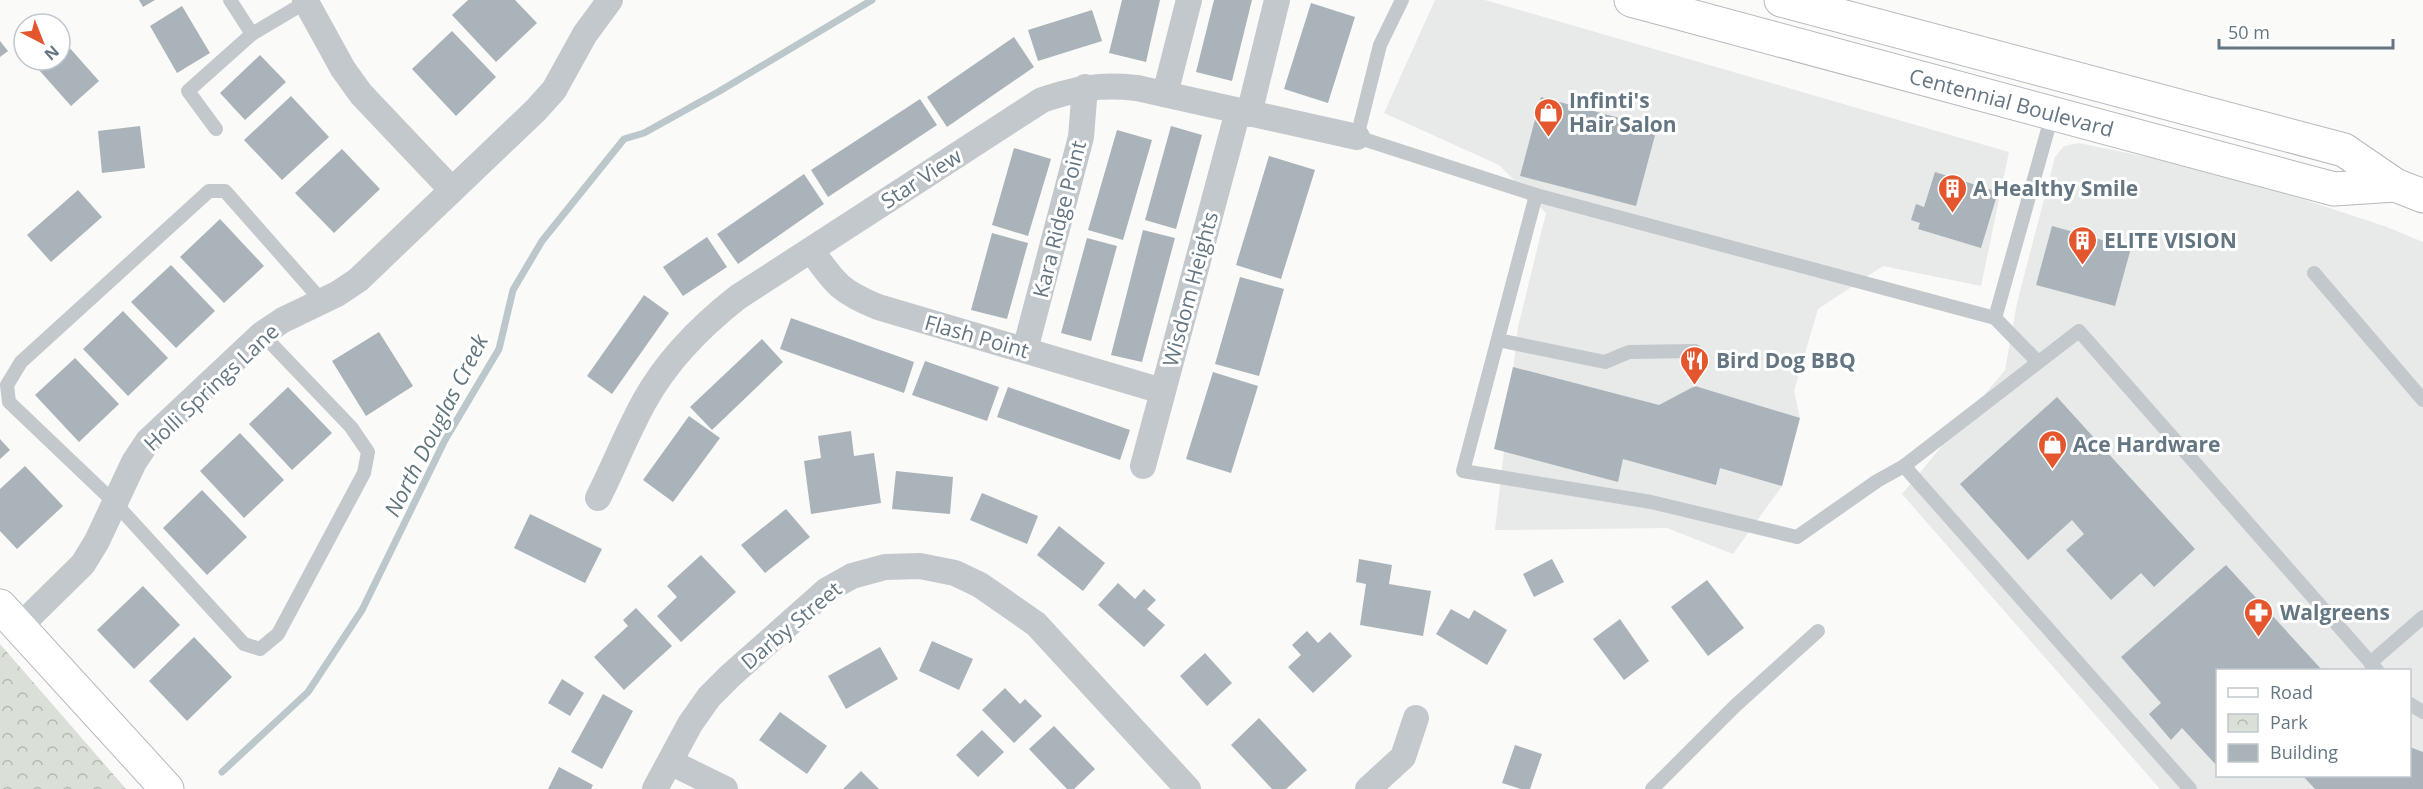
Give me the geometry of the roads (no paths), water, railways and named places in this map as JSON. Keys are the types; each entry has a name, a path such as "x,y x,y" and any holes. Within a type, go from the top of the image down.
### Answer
{"main road":[{"name":"Centennial Boulevard","path":"1631,0 2334,189 2409,190"},
{"name":"Centennial Boulevard","path":"1781,0 2344,150 2409,190"},
{"path":"10,616 168,789"}],"street":[{"name":"Holli Springs Lane","path":"10,616 83,564 98,541 135,462 148,441 262,334 283,320 358,280 536,110 554,90 585,34 610,0"},
{"path":"1165,94 1189,0"},
{"name":"Wisdom Heights","path":"1143,466 1162,391 1278,0"},
{"path":"305,1 343,69 361,94 452,190"},
{"name":"Star View","path":"598,498 645,402 670,362 713,316 738,297 1042,100 1085,87 1107,85 1137,88 1357,137"},
{"name":"Kara Ridge Point","path":"1025,350 1081,137 1085,87"},
{"name":"Flash Point","path":"811,250 835,283 850,295 878,307 1162,391"},
{"name":"Darby Street","path":"655,789 690,724 709,697 827,590 852,576 885,567 920,566 955,573 972,581 1008,603 1036,624 1188,789"},
{"path":"1368,789 1403,757 1416,718"},
{"path":"670,762 725,789"}],"lane":[{"path":"230,0 252,34"},
{"path":"1402,0 1380,45 1357,137 1536,195 1995,318 2037,362"},
{"path":"216,129 188,92 252,34 305,1"},
{"path":"1995,318 2052,115"},
{"path":"262,334 351,427 368,452 364,473 278,634 260,649 244,644 115,503 9,402 7,386 21,362 209,191 225,191 322,301"},
{"path":"1536,195 1462,471 1651,502 1797,537 1877,481 1904,466 2079,331 2373,667 2423,617"},
{"path":"2314,273 2423,400"},
{"path":"1498,340 1605,362 1629,352 1695,351"},
{"path":"1904,466 2190,789"},
{"path":"1652,789 1735,706 1818,631"}],"waterway":[{"name":"North Douglas Creek","path":"222,772 308,692 362,610 445,440 499,349 513,290 542,241 624,139 644,133 718,92 872,0"}],"place":[{"name":"Infinti's Hair Salon","path":"1548,138"},
{"name":"A Healthy Smile","path":"1952,214"},
{"name":"ELITE VISION","path":"2083,266"},
{"name":"Bird Dog BBQ","path":"1695,386"},
{"name":"Ace Hardware","path":"2052,470"},
{"name":"Walgreens","path":"2259,638"}]}
